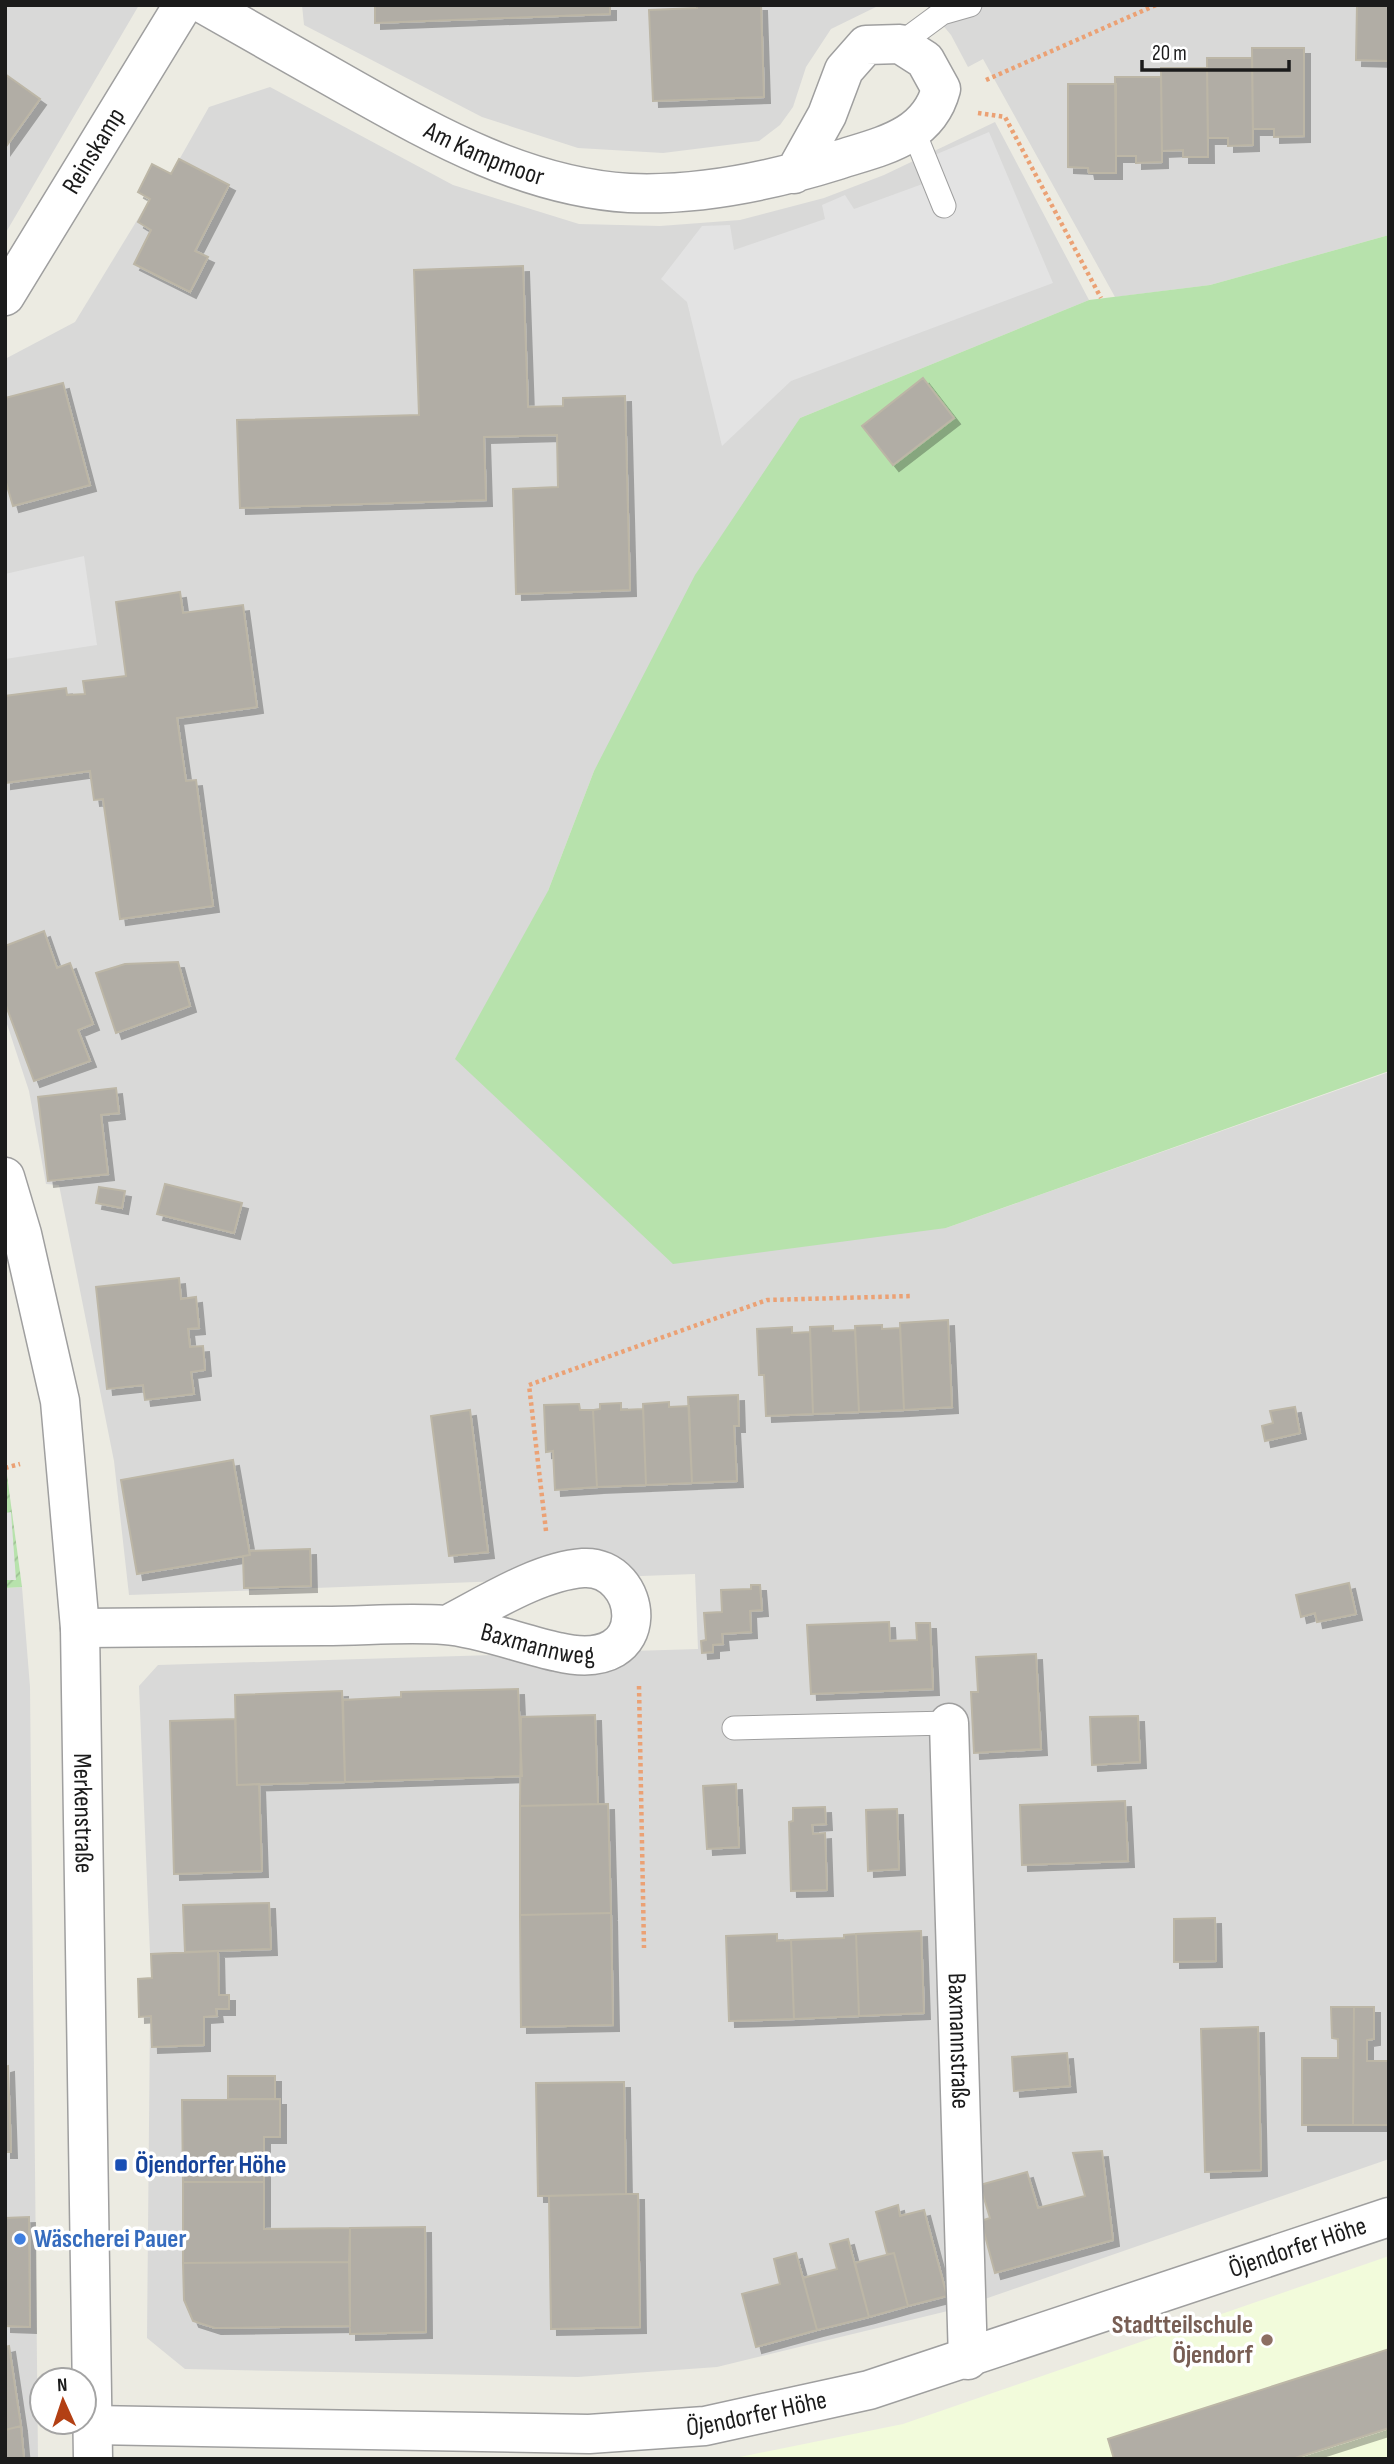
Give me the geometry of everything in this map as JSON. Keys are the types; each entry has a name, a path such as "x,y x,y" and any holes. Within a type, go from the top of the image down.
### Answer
{"street":[{"name":"Reinskamp","path":"5,296 183,5"},
{"name":"Am Kampmoor","path":"205,5 450,144 549,180 629,192 716,189 793,174 930,110"},
{"path":"793,174 827,115 844,69 866,45 900,44 925,60 930,110"},
{"name":"Merkenstraße","path":"5,1177 22,1234 60,1401 80,1628 93,2442"},
{"name":"Baxmannweg","path":"80,1628 447,1625 572,1656 596,1655 615,1650 629,1636 631,1614 624,1589 609,1573 584,1568 522,1587 447,1625"},
{"name":"Baxmannstraße","path":"949,1723 968,2360"},
{"name":"Öjendorfer Höhe","path":"93,2442 589,2434 705,2426 869,2390 968,2360 1389,2217"}],"lane":[{"path":"900,44 942,13 971,5"},
{"path":"930,110 944,206"},
{"path":"734,1728 949,1723"}],"path":[{"path":"930,110 975,85 1156,5"},
{"path":"930,110 1005,117 1101,298"},
{"path":"551,1577 529,1385 767,1300 912,1296"},
{"path":"615,1650 639,1668 644,1948"}],"shaded area":[{"path":"5,5 139,5 5,234"},
{"path":"302,5 880,5 831,29 806,67 793,107 780,125 759,141 663,153 578,148 482,117 304,25"},
{"path":"926,5 1389,5 1389,235 1210,285 1115,297 983,59 968,67 951,35"},
{"path":"270,87 453,185 579,224 660,226 740,220 824,198 884,175 995,122 1089,300 800,418 594,771 548,891 946,1228 1389,1072 1389,2159 956,2309 717,2367 578,2377 185,2369 147,2338 150,2018 139,2017 138,1979 151,1978 139,1686 158,1665 698,1649 695,1574 129,1595 114,1461 59,1185 46,1184 29,1091 5,1018 5,359 75,322 150,199 138,192 152,164 171,174 209,107"},
{"path":"989,132 1053,283 791,381 722,446 687,302 661,279 702,226 730,225 734,250 825,219 822,205 845,195 854,209 928,182 918,162"},
{"path":"84,556 97,645 5,659 5,574"},
{"path":"11,1512 16,1580 5,1580 5,1513"},
{"path":"22,1587 30,1687 37,2366 28,2366 28,2436 38,2436 38,2459 5,2459 5,1588"},
{"name":"Stadtteilschule Öjendorf","path":"1389,2256 1389,2459 730,2459 903,2424"}],"green space":[{"path":"1389,235 1389,1071 946,1228 673,1264 455,1059 548,891 594,771 695,575 800,418 1089,300 1210,285"},
{"path":"5,1460 22,1587 5,1588"}],"building":[{"path":"375,5 610,5 610,14 375,23"},
{"path":"697,5 761,5 764,97 653,101 649,10 697,8"},
{"path":"1357,5 1389,5 1389,61 1356,60"},
{"path":"1252,48 1304,48 1304,136 1274,137 1274,129 1253,129"},
{"path":"1207,58 1252,58 1253,145 1228,146 1228,138 1208,138"},
{"path":"1161,68 1207,68 1208,157 1183,157 1183,150 1162,151"},
{"path":"5,74 40,99 5,148"},
{"path":"1115,77 1161,77 1162,162 1136,163 1136,156 1116,156"},
{"path":"1068,84 1116,84 1116,173 1089,173 1088,168 1068,167"},
{"path":"179,159 229,185 195,251 208,257 190,292 134,264 151,230 138,222 150,199 138,192 152,164 171,174"},
{"path":"523,266 528,407 563,406 563,398 625,396 630,590 516,594 513,489 558,487 557,435 484,437 486,500 240,508 237,420 419,415 414,270"},
{"path":"923,378 954,418 893,465 862,426"},
{"path":"63,383 90,485 13,506 5,479 5,398"},
{"path":"180,592 183,613 243,605 257,707 177,718 186,781 196,780 213,906 120,919 103,799 94,800 90,771 5,783 5,696 66,688 67,695 85,694 83,681 126,676 116,602"},
{"path":"44,931 57,968 70,963 93,1024 78,1030 90,1061 34,1081 5,1003 5,946"},
{"path":"178,962 190,1006 116,1033 96,973 125,964"},
{"path":"116,1088 119,1113 101,1115 108,1174 48,1181 38,1097"},
{"path":"165,1184 242,1203 234,1233 157,1214"},
{"path":"99,1187 125,1191 122,1208 96,1203"},
{"path":"179,1278 181,1299 196,1297 199,1328 188,1329 190,1347 203,1346 205,1370 191,1372 194,1394 145,1400 143,1385 107,1389 96,1287"},
{"path":"948,1320 952,1407 904,1410 900,1323"},
{"path":"882,1325 882,1329 900,1328 904,1410 859,1412 855,1326"},
{"path":"833,1326 833,1331 855,1330 859,1412 813,1414 810,1327"},
{"path":"792,1327 792,1333 810,1332 813,1414 766,1416 764,1375 759,1375 757,1329"},
{"path":"738,1395 739,1426 734,1426 737,1481 692,1483 688,1397"},
{"path":"669,1402 669,1407 689,1406 692,1483 646,1485 643,1404"},
{"path":"621,1403 621,1410 643,1409 646,1485 597,1487 593,1410 600,1409 600,1404"},
{"path":"579,1404 580,1410 593,1410 597,1487 555,1490 553,1451 546,1452 544,1405"},
{"path":"1295,1407 1300,1433 1265,1441 1262,1426 1273,1423 1270,1411"},
{"path":"470,1410 488,1552 449,1556 431,1416"},
{"path":"233,1460 250,1555 137,1574 121,1480"},
{"path":"310,1549 311,1586 244,1588 243,1556 250,1555 249,1551"},
{"path":"1349,1583 1356,1614 1317,1622 1315,1613 1301,1617 1296,1595"},
{"path":"751,1585 760,1585 762,1610 750,1611 751,1632 722,1634 723,1644 713,1645 713,1652 702,1653 701,1641 706,1640 704,1613 722,1612 721,1590 751,1589"},
{"path":"889,1622 890,1641 917,1640 916,1623 930,1623 933,1689 811,1694 807,1625"},
{"path":"1036,1654 1041,1749 974,1753 971,1692 978,1692 976,1657"},
{"path":"518,1689 522,1776 345,1782 343,1700 401,1697 401,1692"},
{"path":"342,1691 345,1782 237,1785 235,1695"},
{"path":"595,1715 598,1804 520,1806 521,1717"},
{"path":"1138,1716 1140,1762 1092,1765 1090,1717"},
{"path":"235,1719 237,1785 259,1784 262,1871 174,1874 170,1721"},
{"path":"736,1784 739,1847 707,1849 703,1786"},
{"path":"1125,1801 1128,1861 1022,1865 1020,1805"},
{"path":"608,1804 611,1913 520,1915 520,1806"},
{"path":"825,1807 826,1824 812,1825 813,1834 825,1833 827,1890 791,1891 789,1822 793,1821 793,1808"},
{"path":"897,1809 899,1869 868,1871 866,1810"},
{"path":"269,1903 271,1949 185,1952 183,1905"},
{"path":"611,1913 613,2025 521,2027 520,1915"},
{"path":"1215,1918 1216,1961 1174,1962 1174,1919"},
{"path":"921,1931 924,2013 859,2016 856,1934"},
{"path":"777,1934 777,1941 791,1940 794,2019 729,2021 726,1936"},
{"path":"856,1934 859,2016 794,2019 791,1940 844,1938 844,1935"},
{"path":"218,1951 219,1995 229,1995 229,2009 216,2009 217,2016 204,2017 204,2045 152,2047 151,2016 139,2017 138,1979 152,1978 151,1954"},
{"path":"1331,2007 1354,2007 1353,2125 1302,2125 1302,2058 1338,2058 1338,2039 1332,2038"},
{"path":"1354,2007 1374,2007 1374,2039 1367,2040 1367,2061 1389,2061 1389,2125 1353,2125"},
{"path":"1258,2027 1261,2170 1205,2172 1201,2029"},
{"path":"1067,2053 1070,2086 1014,2091 1012,2057"},
{"path":"8,2066 11,2152 5,2152 5,2067"},
{"path":"228,2076 275,2076 275,2099 228,2099"},
{"path":"624,2082 626,2194 538,2196 536,2083"},
{"path":"280,2099 280,2137 264,2137 264,2182 183,2182 182,2100"},
{"path":"1102,2151 1113,2240 995,2273 981,2221 990,2218 980,2185 1027,2172 1038,2208 1085,2196 1073,2153"},
{"path":"183,2182 264,2182 264,2229 350,2228 349,2262 183,2263"},
{"path":"638,2194 640,2327 551,2329 549,2196"},
{"path":"898,2205 900,2216 924,2210 947,2296 908,2306 894,2253 887,2254 876,2212"},
{"path":"29,2217 30,2327 5,2326 5,2218"},
{"path":"425,2227 426,2332 350,2334 350,2228"},
{"path":"848,2239 869,2317 817,2330 803,2278 837,2269 830,2244"},
{"path":"796,2253 817,2330 756,2347 742,2294 780,2284 774,2259"},
{"path":"894,2253 908,2306 869,2317 855,2263"},
{"path":"349,2262 350,2326 215,2328 193,2321 184,2300 183,2263"},
{"path":"9,2346 21,2426 5,2430 5,2347"},
{"path":"1389,2349 1389,2428 1292,2459 1114,2459 1108,2439"},
{"path":"21,2426 24,2459 5,2459 5,2430"}],"place":[{"name":"Öjendorfer Höhe","path":"121,2165"},
{"name":"Wäscherei Pauer","path":"20,2239"},
{"name":"Stadtteilschule Öjendorf","path":"1267,2340"}]}
